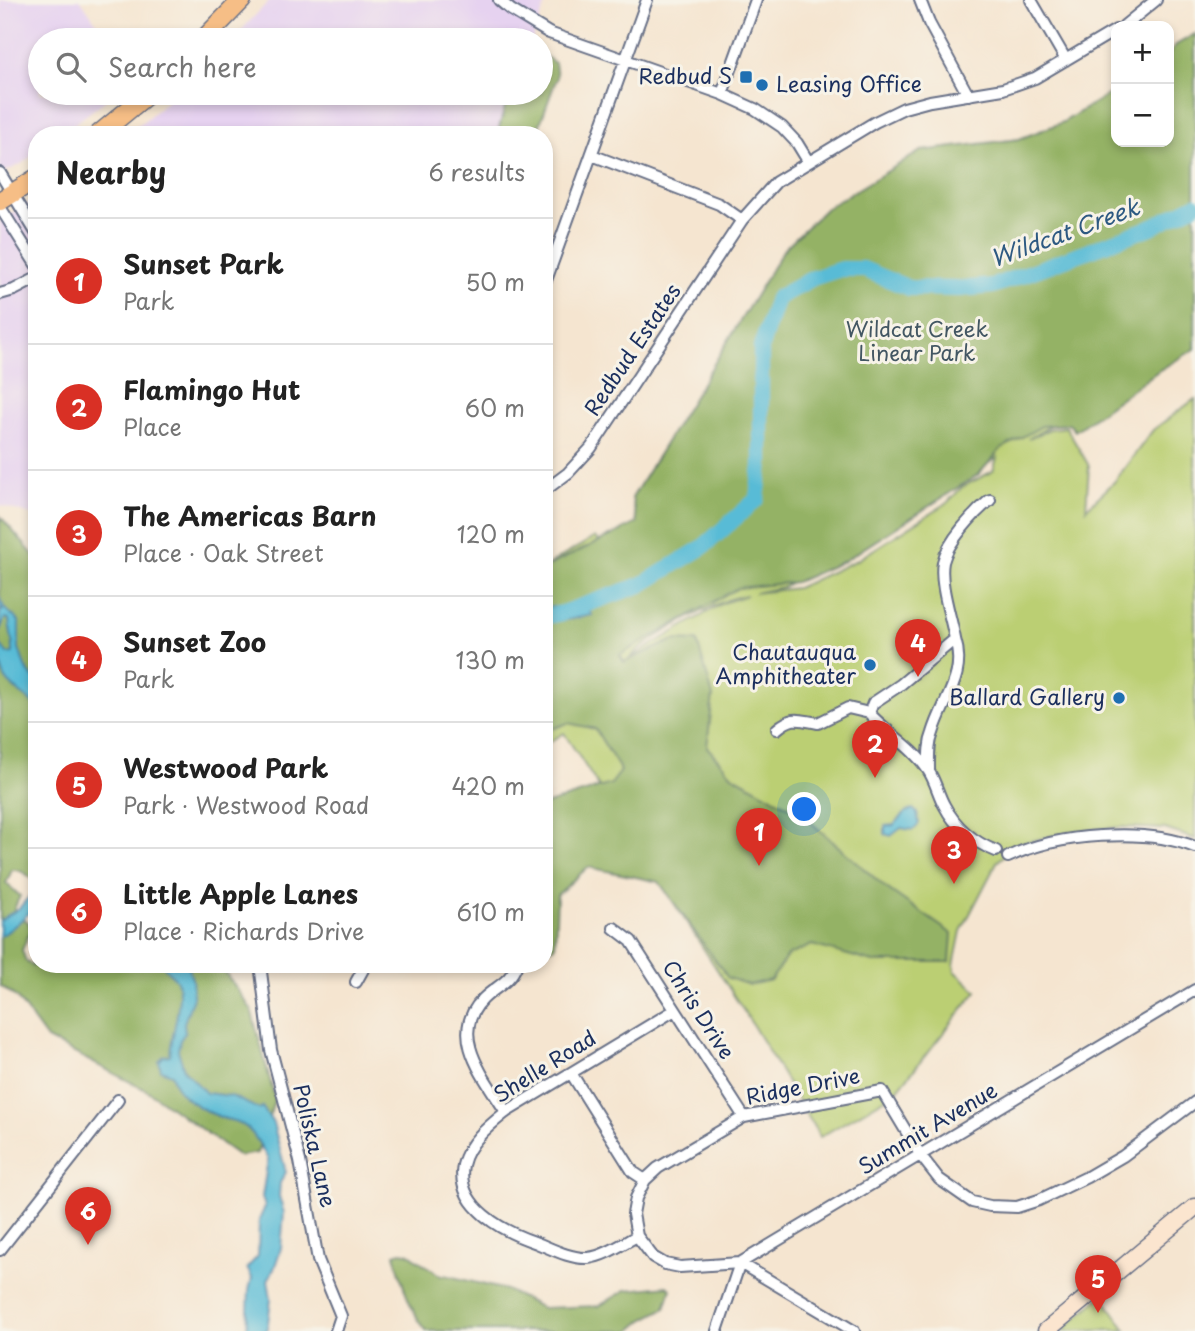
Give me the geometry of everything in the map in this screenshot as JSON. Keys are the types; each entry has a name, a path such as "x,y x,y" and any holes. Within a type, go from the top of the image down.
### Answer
{"main road":[{"path":"215,28 243,0"},
{"path":"109,126 134,105"},
{"path":"4,200 28,184"}],"street":[{"path":"499,0 541,28"},
{"path":"553,261 647,0"},
{"path":"722,94 756,0"},
{"path":"920,0 929,23 968,95"},
{"path":"1031,0 1066,60"},
{"path":"1130,21 1156,0"},
{"name":"Redbud Estates","path":"553,484 592,448 742,220 776,182 808,161 904,108 1003,89 1035,78 1111,33"},
{"path":"553,34 722,94 755,109 782,127 797,143 808,161"},
{"path":"592,155 719,204 742,220"},
{"path":"0,173 4,200 28,248"},
{"path":"4,200 28,225"},
{"path":"0,294 28,283"},
{"path":"929,771 932,733 954,682 960,654 943,576 943,562 948,548 978,510 990,500"},
{"path":"869,713 873,703 900,685 955,639"},
{"path":"777,729 791,719 818,723 848,708 869,713 915,753 929,771 944,805 956,823 974,842 996,851"},
{"path":"1008,857 1087,837 1158,837 1195,847"},
{"name":"Chris Drive","path":"614,928 631,941 744,1117"},
{"name":"Poliska Lane","path":"261,973 271,1051 300,1161 318,1260 341,1316 336,1331"},
{"path":"356,982 361,973"},
{"path":"506,1112 475,1062 467,1038 468,1023 474,1010 513,973"},
{"name":"Summit Avenue","path":"740,1263 1195,990"},
{"name":"Shelle Road","path":"637,1236 601,1255 587,1258 528,1241 500,1228 472,1204 464,1184 463,1164 471,1146 485,1129 506,1112 675,1010"},
{"path":"570,1073 633,1171 645,1180 636,1198 633,1214 637,1236 653,1258 680,1267 740,1263 854,1331"},
{"name":"Ridge Drive","path":"645,1180 658,1168 744,1117 882,1091 921,1156 939,1179 972,1202 1017,1207 1039,1200 1123,1156 1195,1102"},
{"path":"0,1250 118,1100"},
{"path":"1046,1331 1195,1207"},
{"path":"717,1331 740,1263"}],"shaded area":[{"path":"0,0 81,0 100,28 28,28 28,105 99,105 72,126 28,126 28,159 0,174"},
{"path":"270,0 547,0 536,28 243,28"},
{"path":"163,105 507,105 499,126 138,126"},
{"path":"28,204 28,514 0,505 0,221"}],"green space":[{"name":"Wildcat Creek Linear Park","path":"1195,34 1195,349 1158,371 1075,431 1069,424 1042,426 1001,449 979,474 844,561 796,582 738,588 620,655 624,662 674,640 697,641 713,696 707,747 732,775 799,812 885,887 952,934 950,962 873,962 812,945 787,956 771,980 749,985 728,978 659,882 588,867 557,895 553,947 553,802 611,784 621,771 595,729 568,723 553,729 553,564 637,523 632,498 784,249 825,209 921,151 1019,139 1063,122 1111,93 1111,147 1174,147 1174,48"},
{"path":"553,62 555,63 557,77 553,88"},
{"path":"506,105 547,105 539,126 500,126"},
{"path":"786,272 1195,339 1028,439 1050,429 1066,427 1089,466 1086,509 1114,482 1153,430 1195,399 1195,839 1165,829 1122,827 1074,831 1018,844 997,862 961,931 955,971 977,991 896,1092 820,1137 749,1019 564,733 553,740 553,562 595,537 602,548 675,505 651,466","holes":["997,458 993,471 962,487 947,503 857,560 797,588 754,593 783,587","747,595 723,603 630,658 652,640 685,620 720,603"]},
{"path":"0,516 28,549 28,876 12,870 6,883 20,896 14,909 28,922 28,937 22,950 28,962 28,973 225,973 251,1009 275,1099 257,1153 239,1156 148,1091 47,1039 17,998 0,985"},
{"path":"408,1253 441,1276 506,1290 542,1308 599,1306 626,1290 668,1286 671,1289 665,1308 630,1331 427,1331 415,1314 403,1285 395,1254"},
{"path":"1102,1296 1126,1330 1061,1331"}],"water":[{"path":"0,597 4,608 19,621 19,648 28,671 28,699 8,682 3,674 0,644 8,654 13,653 13,649 9,619 5,618 0,630 0,612 3,610 0,607"},
{"path":"584,601 592,615 553,620 553,607"},
{"path":"913,809 917,813 919,823 915,828 901,828 891,836 885,834 885,826 894,825 906,812"},
{"path":"28,898 28,913 0,936 0,921"},
{"path":"170,973 190,973 192,979 193,997 184,1023 185,1033 178,1050 184,1070 206,1093 231,1096 259,1109 262,1107 273,1123 286,1172 280,1183 279,1196 284,1213 281,1248 268,1280 271,1299 267,1331 247,1331 252,1278 247,1268 258,1256 259,1220 265,1207 262,1197 268,1159 246,1127 197,1106 178,1089 172,1074 161,1070 159,1061 170,1055 179,997 179,988"}],"waterway":[{"name":"Wildcat Creek","path":"553,615 641,585 703,547 757,499 761,465 761,347 777,298 813,278 841,269 863,269 909,288 960,289 993,286 1149,228 1195,205"}],"place":[{"name":"Redbud S","path":"746,77"},
{"name":"Leasing Office","path":"762,85"},
{"name":"Chautauqua Amphitheater","path":"870,665"},
{"name":"Sunset Zoo","path":"918,677"},
{"name":"Ballard Gallery","path":"1119,698"},
{"name":"Flamingo Hut","path":"875,778"},
{"name":"Sunset Park","path":"759,866"},
{"name":"The Americas Barn","path":"954,884"},
{"name":"Little Apple Lanes","path":"88,1245"},
{"name":"Westwood Park","path":"1098,1313"}]}
